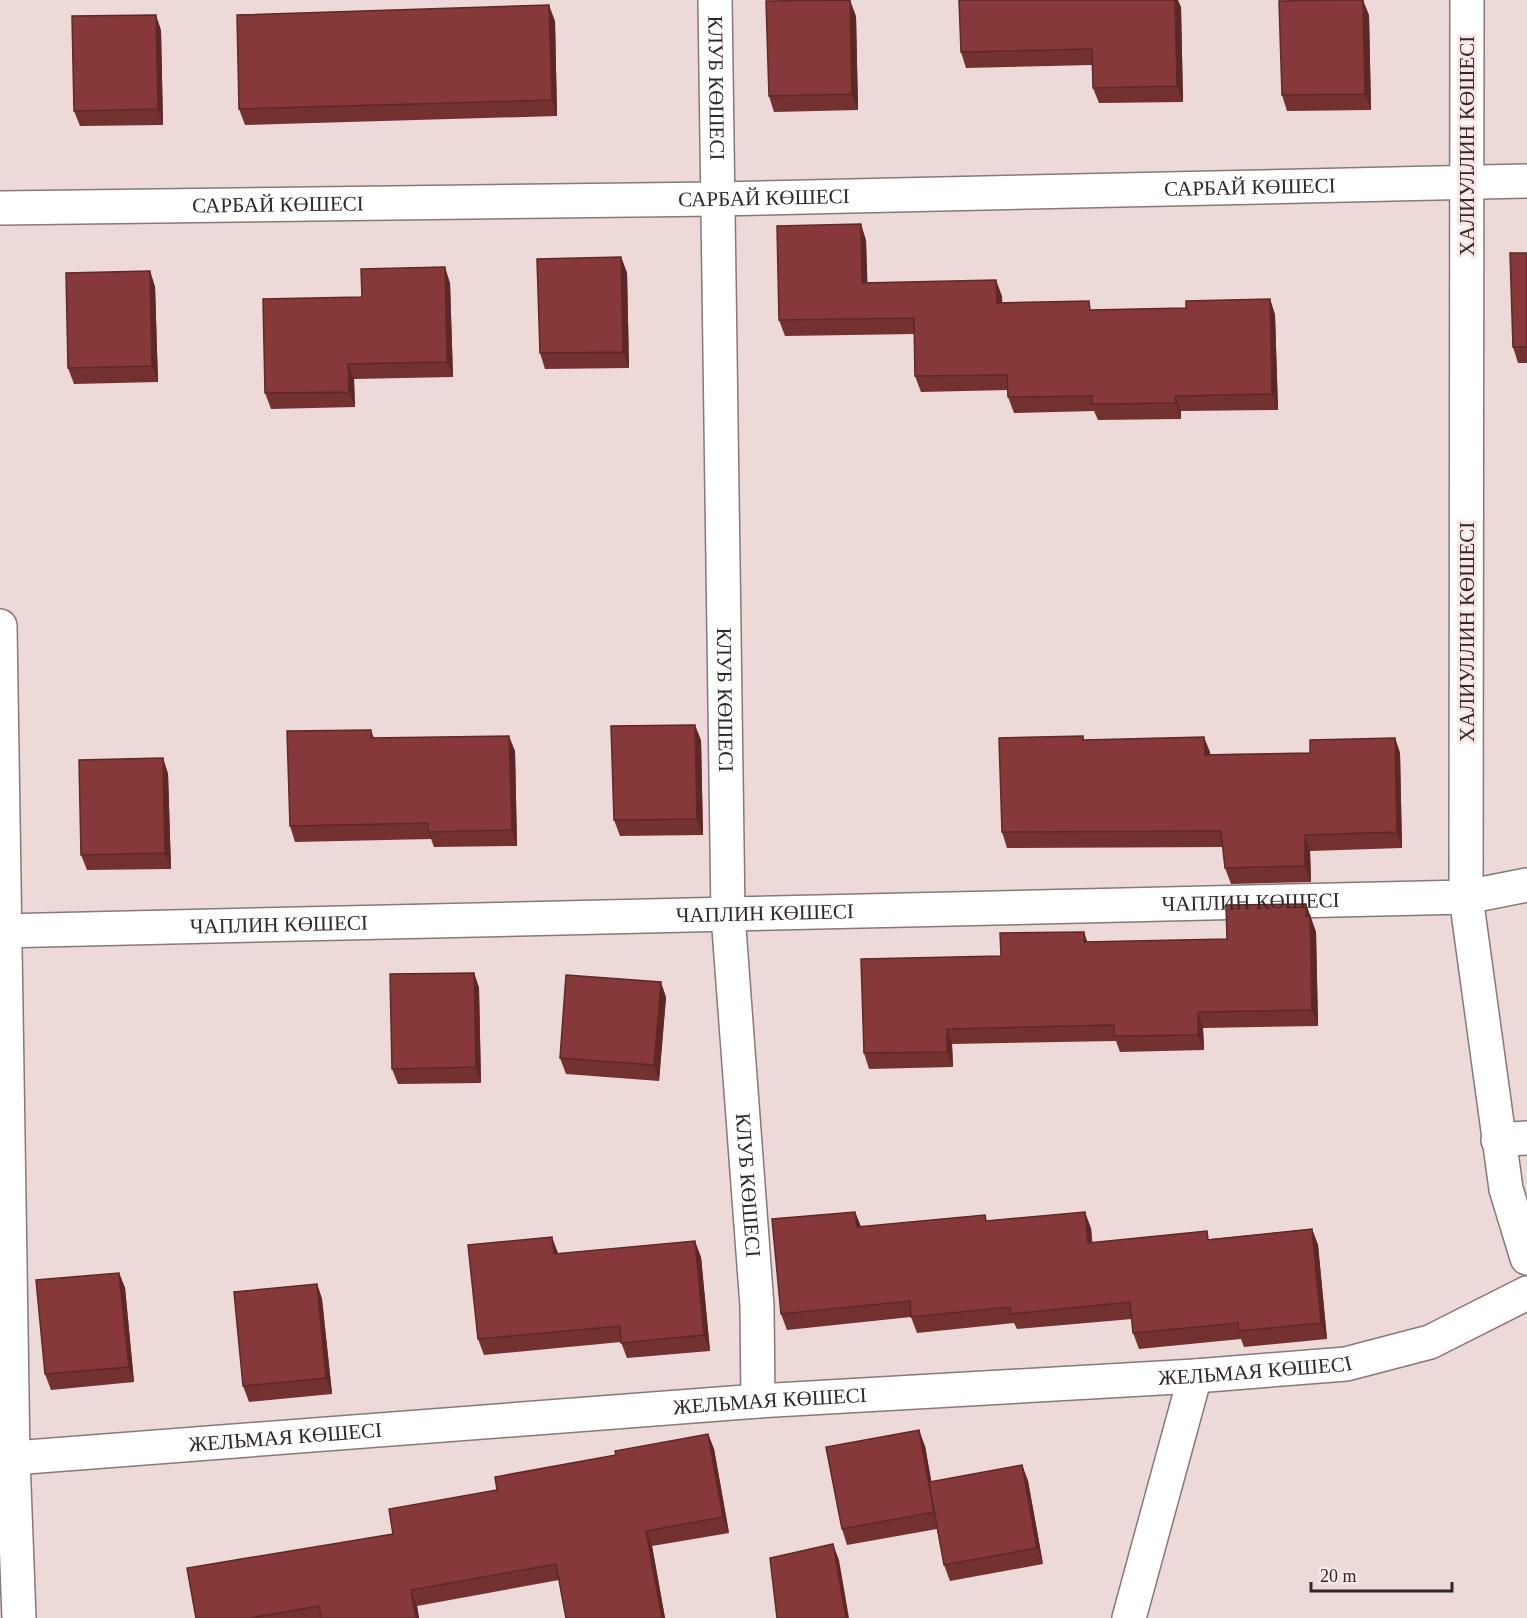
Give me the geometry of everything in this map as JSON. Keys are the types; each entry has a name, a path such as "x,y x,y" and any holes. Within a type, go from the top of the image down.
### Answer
{"street":[{"name":"КЛУБ КӨШЕСІ","path":"715,0 728,915 757,1306 758,1401"},
{"name":"ХАЛИУЛЛИН КӨШЕСІ","path":"1467,0 1466,897 1513,1139 1517,1190 1527,1258"},
{"name":"САРБАЙ КӨШЕСІ","path":"0,208 717,198 1527,181"},
{"path":"0,626 6,1458 19,1618"},
{"name":"ЧАПЛИН КӨШЕСІ","path":"2,931 1466,897 1527,885"},
{"name":"ЖЕЛЬМАЯ КӨШЕСІ","path":"6,1458 758,1401 1195,1376 1346,1364 1430,1342 1527,1293"},
{"path":"1129,1618 1195,1376"}],"building":[{"path":"850,0 852,94 769,96 766,1"},
{"path":"959,0 1175,0 1177,86 1093,88 1092,49 961,52"},
{"path":"1363,0 1365,94 1282,95 1279,1"},
{"path":"549,5 552,100 239,109 237,15"},
{"path":"156,15 158,109 74,111 72,16"},
{"path":"861,224 862,283 996,280 997,303 1089,301 1090,310 1186,308 1186,301 1270,299 1272,394 1175,396 1176,403 1092,404 1092,396 1008,397 1007,375 915,376 914,318 779,320 777,226"},
{"path":"1510,253 1527,253 1527,347 1513,347"},
{"path":"621,257 623,352 540,353 537,259"},
{"path":"445,267 447,362 348,364 349,392 265,393 263,299 362,297 361,269"},
{"path":"150,271 152,366 68,368 66,273"},
{"path":"695,725 697,819 614,820 611,726"},
{"path":"371,730 371,738 509,736 512,830 428,832 428,823 290,826 287,731"},
{"path":"1083,736 1083,740 1204,737 1205,755 1310,753 1310,740 1395,738 1397,832 1305,835 1305,866 1225,868 1221,831 1002,832 999,738"},
{"path":"163,758 165,853 81,855 79,760"},
{"path":"1306,904 1306,916 1310,916 1312,1010 1198,1012 1198,1035 1114,1036 1114,1025 947,1029 947,1052 864,1053 861,959 1001,956 1000,933 1084,932 1084,942 1227,939 1226,905"},
{"path":"474,973 476,1067 392,1069 390,974"},
{"path":"566,975 661,982 654,1065 560,1058"},
{"path":"855,1212 857,1227 985,1215 986,1221 1085,1212 1088,1243 1207,1231 1208,1240 1312,1229 1321,1323 1238,1331 1238,1323 1133,1333 1130,1302 1011,1314 1010,1307 911,1317 910,1301 781,1314 772,1219"},
{"path":"552,1237 554,1254 695,1241 704,1335 621,1343 620,1326 478,1339 468,1245"},
{"path":"119,1273 129,1367 45,1374 36,1280"},
{"path":"317,1284 326,1378 243,1386 234,1292"},
{"path":"919,1430 934,1512 842,1529 826,1447"},
{"path":"708,1434 723,1517 646,1531 662,1618 566,1618 556,1564 411,1590 416,1618 321,1618 319,1606 250,1618 196,1618 187,1568 393,1534 389,1509 497,1490 495,1477 616,1455 615,1451"},
{"path":"1022,1465 1037,1548 944,1565 929,1482"},
{"path":"833,1544 846,1618 777,1618 770,1558"}]}
